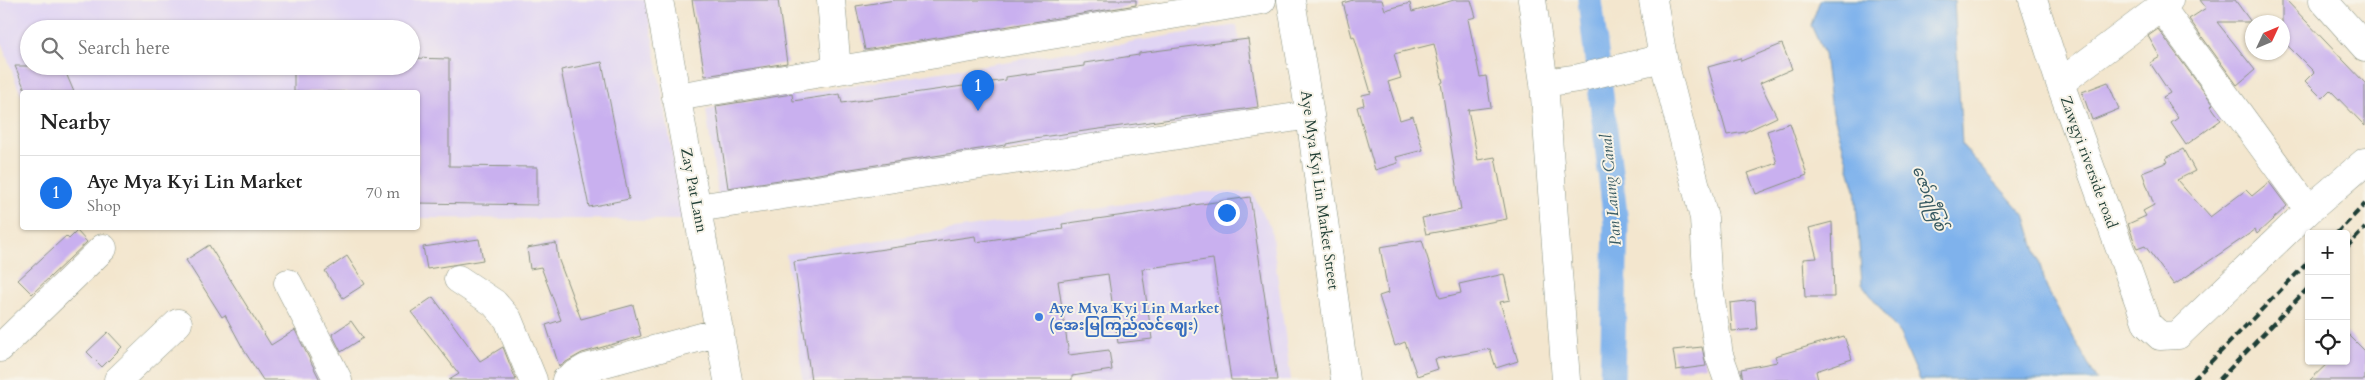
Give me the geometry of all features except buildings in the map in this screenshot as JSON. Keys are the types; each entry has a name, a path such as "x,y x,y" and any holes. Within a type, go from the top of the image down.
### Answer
{"street":[{"name":"Zay Pat Lann","path":"659,0 728,380"},
{"path":"831,0 837,70"},
{"path":"676,97 1262,0"},
{"name":"Aye Mya Kyi Lin Market Street","path":"1291,0 1310,115 1345,380"},
{"path":"1532,0 1544,83 1566,380"},
{"path":"1653,0 1663,58 1704,218 1707,273 1719,356 1728,380"},
{"name":"Zawgyi riverside road","path":"2033,0 2060,83 2147,324 2160,336 2178,335 2309,210"},
{"path":"2323,0 2365,47"},
{"path":"2060,83 2165,4 2309,210 2365,162"},
{"path":"1544,83 1580,78 1663,58"},
{"path":"697,208 1310,115"},
{"path":"0,348 103,248"},
{"path":"458,279 494,303 508,319 533,380"},
{"path":"288,283 338,380"},
{"path":"118,380 178,323"},
{"path":"566,380 586,368 720,332"}],"shaded area":[{"path":"0,0 646,0 684,220 420,218 420,90 20,90 20,93 0,39"},
{"path":"1237,25 1249,113 718,197 706,109"},
{"name":"Aye Mya Kyi Lin Market (အေးမြကြည်လင်ဈေး)","path":"1204,192 1252,193 1271,228 1291,380 803,380 786,254"}],"water":[{"name":"ဇော်ဂျီမြစ်","path":"1820,0 1954,0 1962,145 2026,217 2047,289 2097,380 1920,380 1900,334 1862,284 1855,189 1830,102 1824,54 1811,25"}],"waterway":[{"name":"Pan Laung Canal","path":"1590,0 1616,223 1612,380"}],"railway":[{"path":"2340,230 2365,204"},
{"path":"2350,244 2365,228"},
{"path":"2193,380 2305,265"},
{"path":"2219,380 2305,291"}],"place":[{"name":"Aye Mya Kyi Lin Market","path":"978,111"},
{"name":"Aye Mya Kyi Lin Market (အေးမြကြည်လင်ဈေး)","path":"1039,317"}]}
